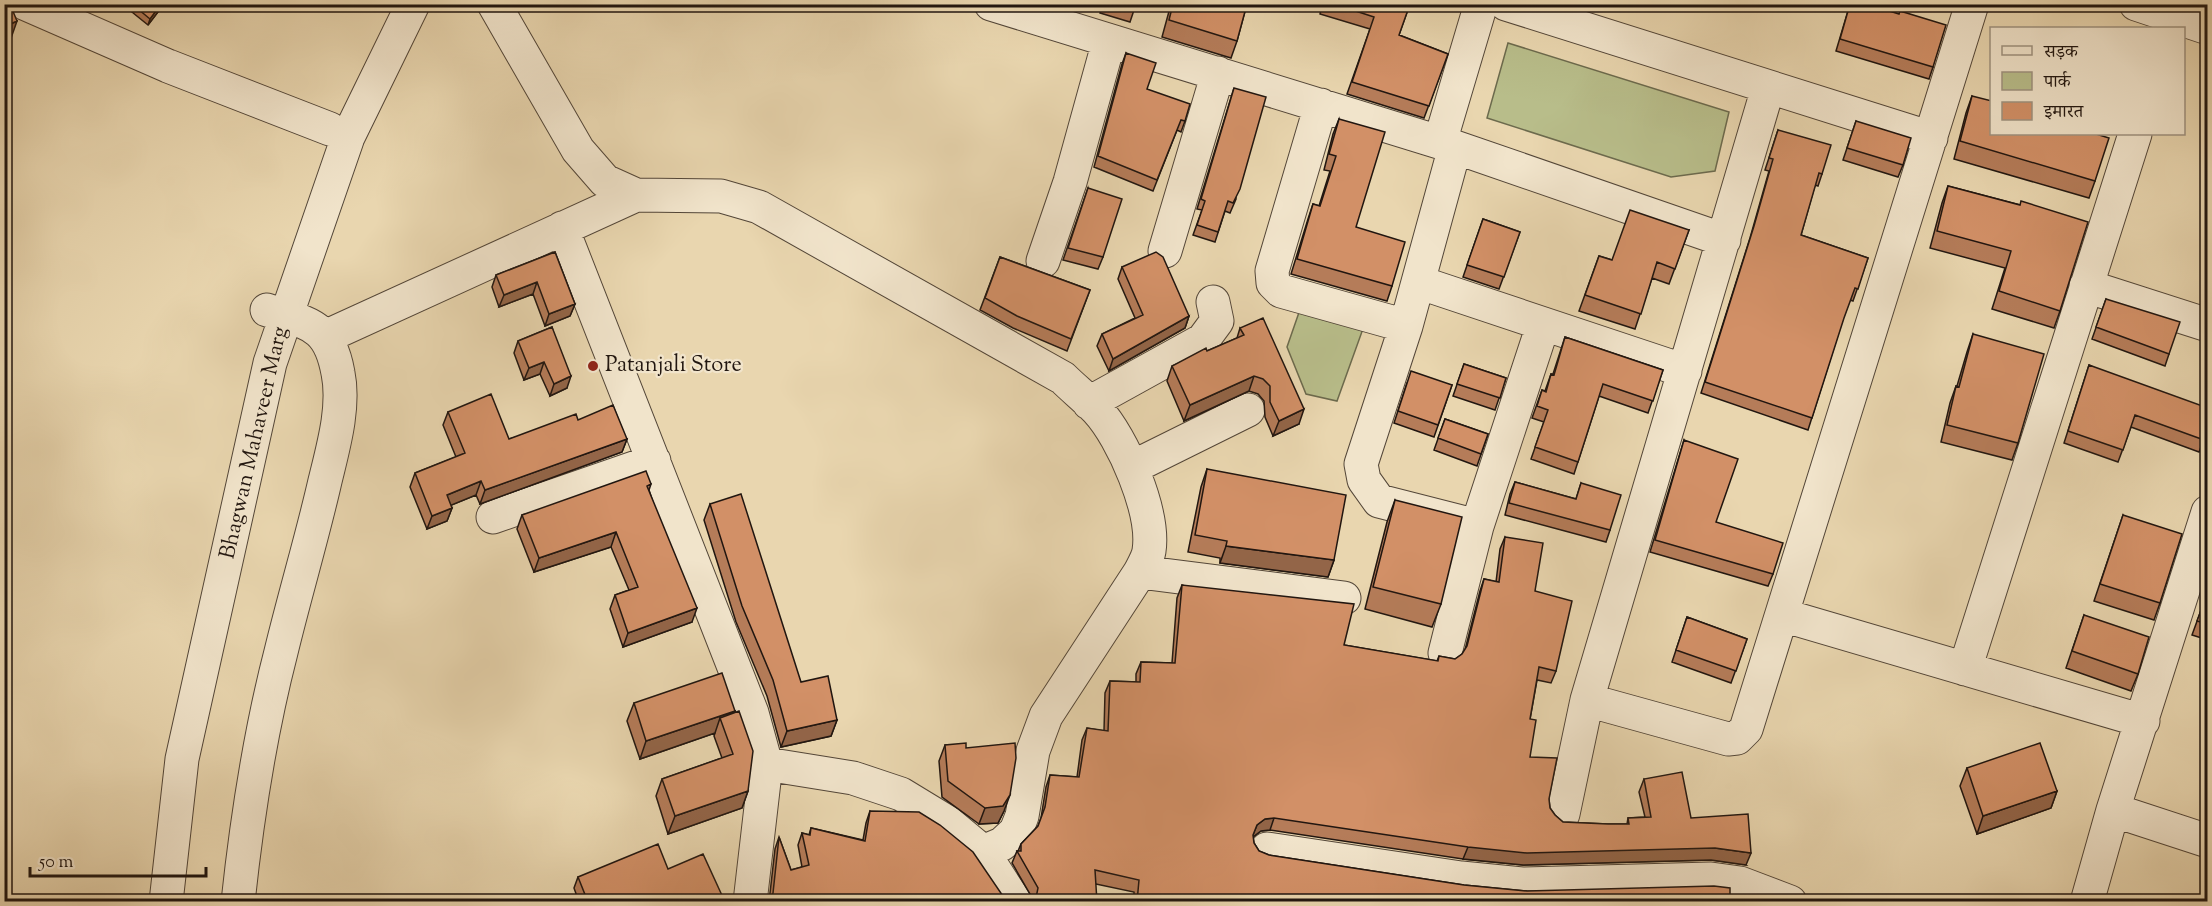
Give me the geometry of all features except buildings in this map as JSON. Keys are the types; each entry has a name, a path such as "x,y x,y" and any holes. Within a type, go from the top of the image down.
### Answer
{"street":[{"name":"Bhagwan Mahaveer Marg","path":"166,902 182,759 270,363 276,313 330,129 392,4"},
{"name":"Bhagwan Mahaveer Marg","path":"147,902 163,756 252,358 276,313 348,136 413,4"},
{"path":"494,4 578,150 605,181 636,195 721,196 759,207 1063,378 1098,411 1133,467 1146,517 1149,550 1140,572 1046,716 1033,751 1022,816 1016,831 1002,844 983,852"},
{"path":"991,4 1447,145 1724,240"},
{"path":"1477,526 1379,501 1364,480 1361,464 1418,282 1447,145 1481,4"},
{"path":"1506,4 1931,138"},
{"path":"1587,700 1728,739 1737,738 1749,721 1972,4"},
{"path":"2136,4 2170,23 2208,28"},
{"path":"27,5 168,66 330,129"},
{"path":"1044,261 1070,182 1109,40"},
{"path":"1165,251 1218,73"},
{"path":"1563,814 1587,700 1768,88"},
{"path":"1321,105 1272,271 1273,283 1281,291 1406,326"},
{"path":"1965,669 2135,135"},
{"path":"325,337 636,195"},
{"path":"562,228 752,713 766,764 750,902"},
{"path":"1418,282 1685,371"},
{"path":"2086,286 2208,325"},
{"path":"1089,403 1203,340 1216,321 1213,302"},
{"path":"238,902 246,828 280,654 333,450 339,394 338,373 325,337 310,323 276,313"},
{"path":"1445,653 1477,526 1542,325"},
{"path":"1133,467 1248,410"},
{"path":"493,517 654,461"},
{"path":"2087,902 2113,810 2208,512"},
{"path":"1140,572 1344,598"},
{"path":"1782,615 2143,721"},
{"path":"766,764 853,778 901,794 947,822 983,852 1015,902"},
{"path":"2113,810 2208,841"},
{"path":"1267,849 1461,878 1522,884 1674,891 1711,879 1740,882 1790,902"}],"green space":[{"path":"1508,43 1729,112 1715,171 1671,177 1487,118"},
{"path":"1304,298 1364,326 1337,401 1306,394 1287,347"}],"place":[{"name":"Patanjali Store","path":"593,366"}]}
